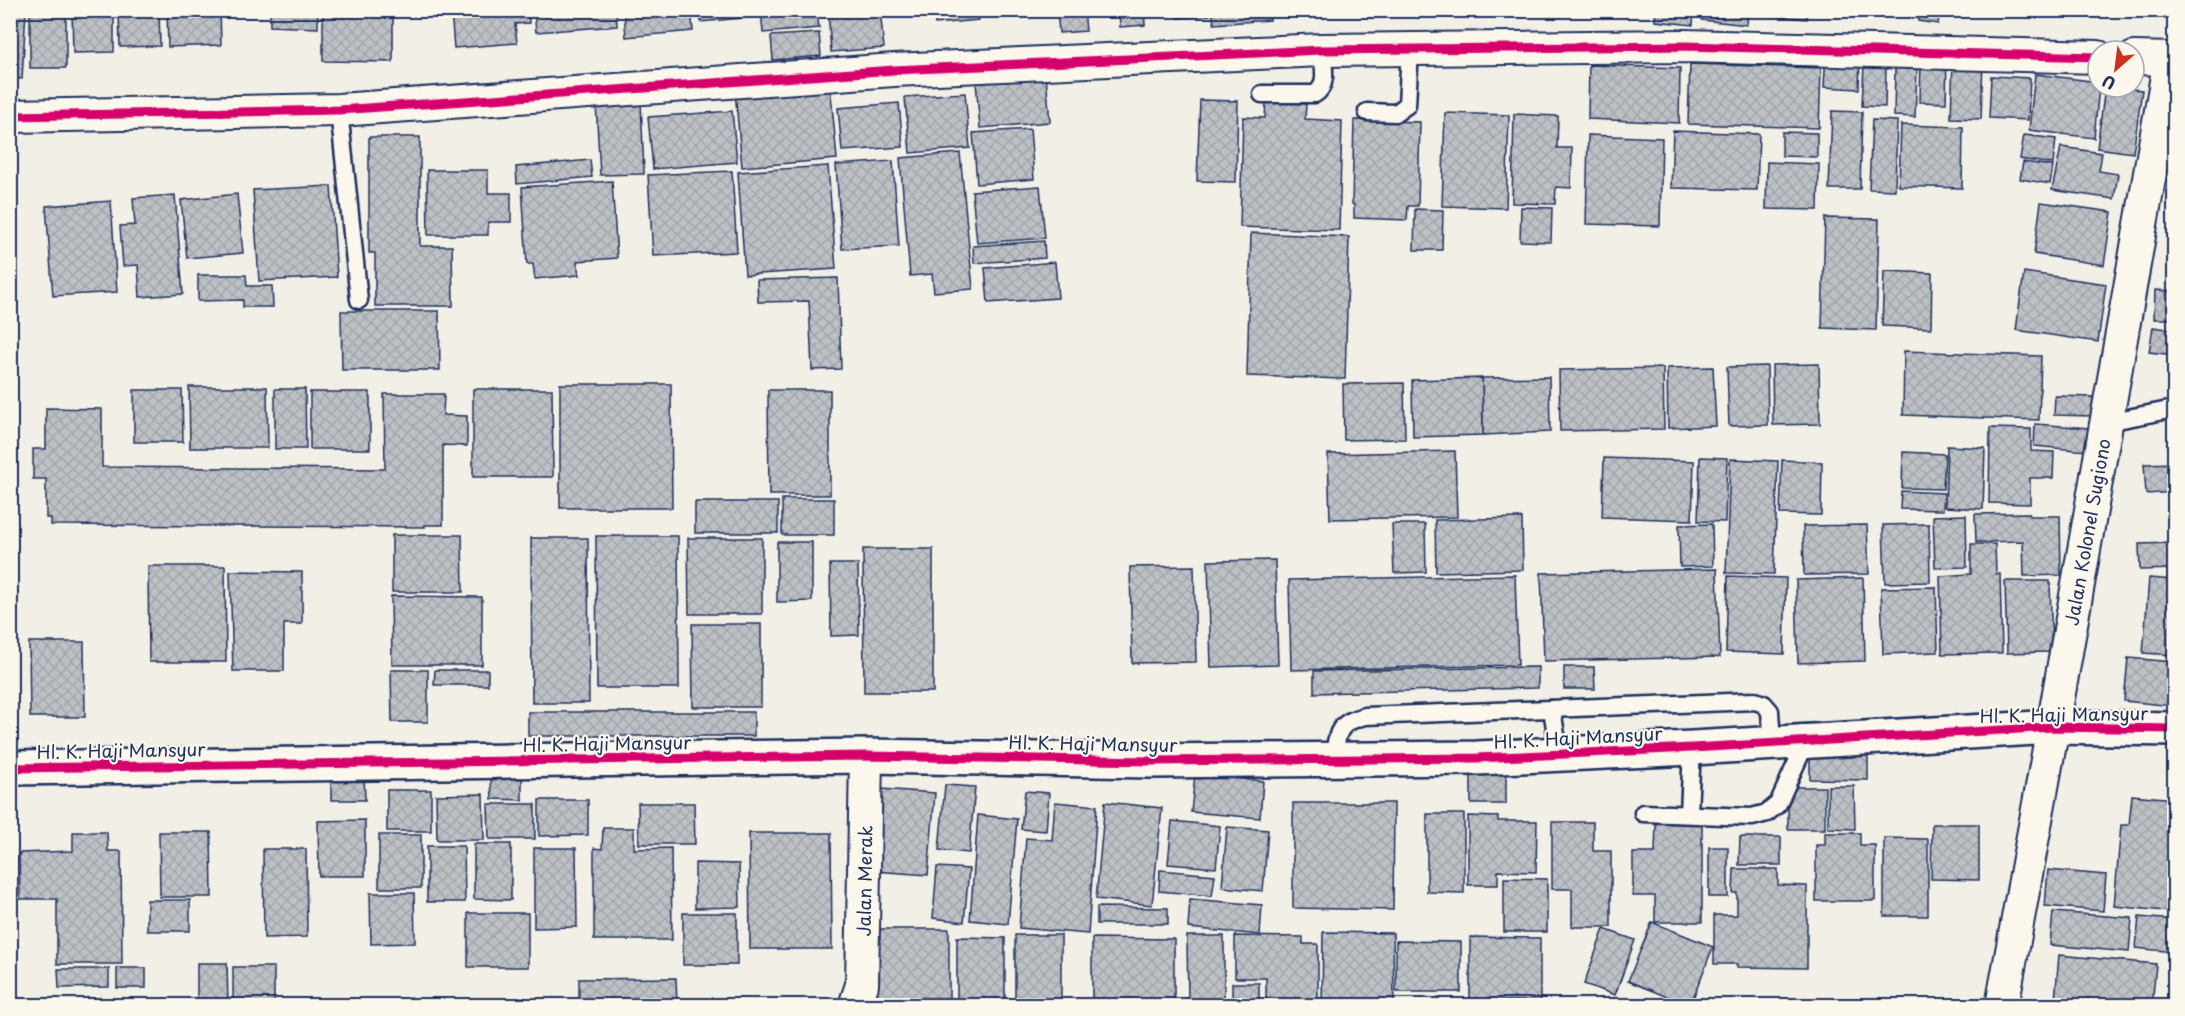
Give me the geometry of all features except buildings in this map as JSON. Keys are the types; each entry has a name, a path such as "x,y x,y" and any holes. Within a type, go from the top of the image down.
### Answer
{"street":[{"path":"10,116 339,110 894,70 1322,50 1684,46 2086,57"},
{"path":"2146,58 2172,59"},
{"name":"Jalan Kolonel Sugiono","path":"2002,1005 2054,726 2172,59"},
{"name":"Hl. K. Haji Mansyur","path":"11,768 866,756 1150,761 1477,758 1806,742 2054,726 2175,729"},
{"name":"Jalan Merak","path":"855,1005 862,985 866,756"},
{"path":"10,786 11,768"}],"lane":[{"path":"1368,112 1396,113 1407,105 1410,49"},
{"path":"1262,94 1315,94 1321,91 1324,84 1322,50"},
{"path":"339,110 358,300"},
{"path":"2107,422 2175,409"},
{"path":"1333,759 1341,728 1349,720 1365,716 1755,701 1764,704 1770,711 1773,743"},
{"path":"1552,709 1559,754"},
{"path":"1643,813 1752,817 1767,813 1778,804 1806,742"},
{"path":"1689,813 1692,748"}],"cycle path":[{"path":"10,116 339,110 894,70 1322,50 1684,46 2086,57"},
{"path":"10,768 866,756 1150,761 1477,758 2053,727 2174,729"}]}
